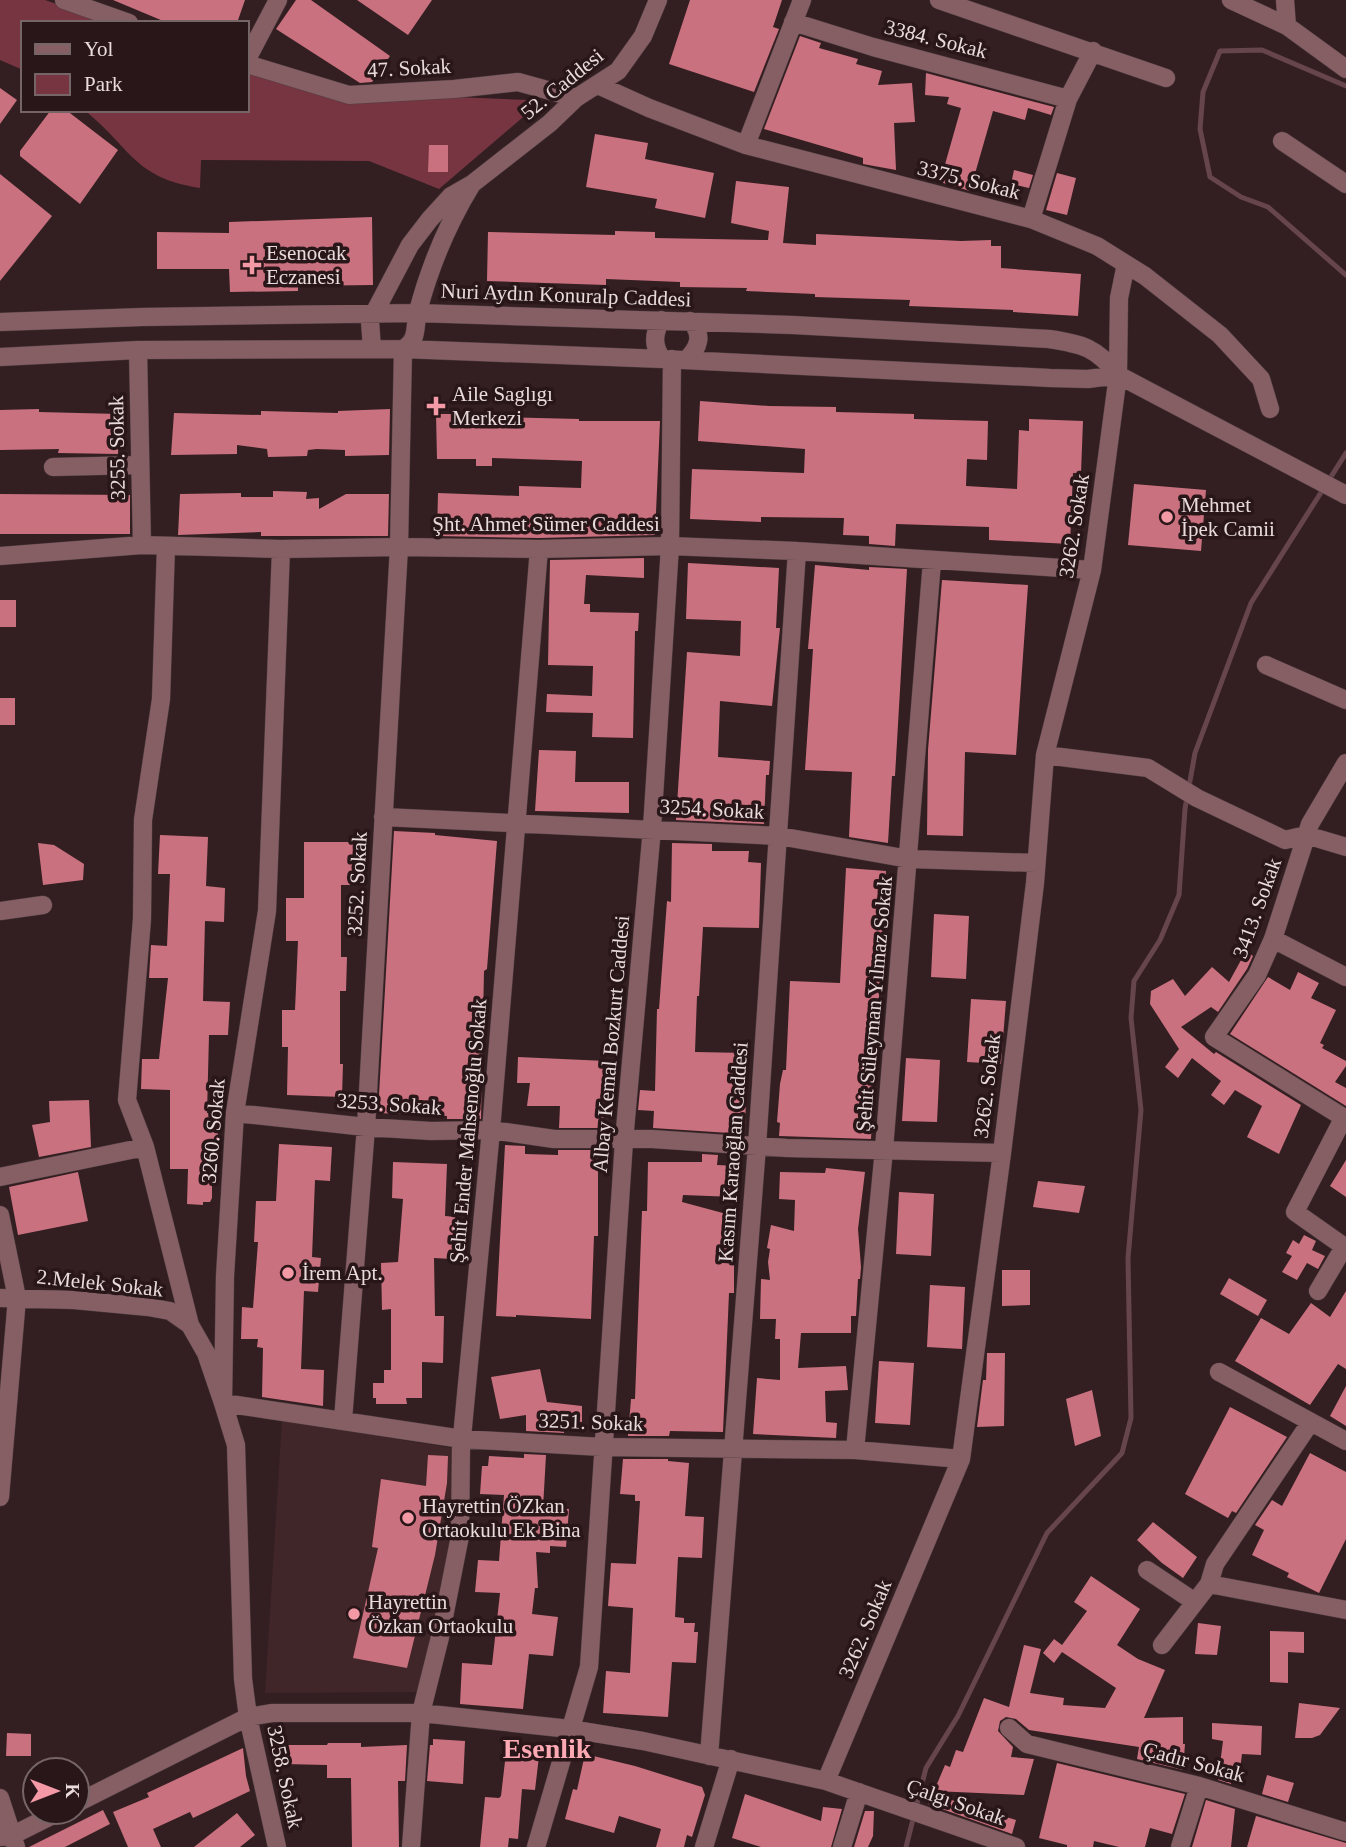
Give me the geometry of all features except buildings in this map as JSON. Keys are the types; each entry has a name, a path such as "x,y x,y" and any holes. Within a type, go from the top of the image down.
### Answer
{"street":[{"path":"64,0 123,21"},
{"path":"248,60 278,0"},
{"name":"52. Caddesi","path":"375,314 395,272 417,236 451,196 472,184 550,123 576,98 618,71 643,36 658,0"},
{"path":"746,145 802,0"},
{"path":"943,0 1166,78"},
{"path":"1231,0 1287,26 1346,69"},
{"path":"1284,0 1287,26"},
{"name":"3384. Sokak","path":"793,22 873,47 1068,99"},
{"path":"1031,219 1068,99 1093,51"},
{"name":"47. Sokak","path":"248,62 349,95 518,82 576,98"},
{"name":"3375. Sokak","path":"598,85 649,108 746,145 1031,219 1097,246 1126,264 1220,335 1261,379 1270,409"},
{"path":"1282,141 1346,184"},
{"name":"52. Caddesi","path":"402,349 415,337 417,313 454,214 472,184"},
{"name":"3262. Sokak","path":"826,1781 961,1458 1002,1153 1036,863 1045,755 1092,570 1118,375 1119,298 1126,264"},
{"name":"Nuri Aydın Konuralp Caddesi","path":"0,322 417,313 690,321 1049,339 1079,343 1091,348 1118,375 1346,495"},
{"path":"372,349 370,321 375,314"},
{"path":"660,320 654,340 655,349 674,359"},
{"path":"674,359 698,344 698,333 690,321"},
{"path":"0,357 138,350 402,349 674,359 1050,378 1088,379 1118,375"},
{"name":"3252. Sokak","path":"343,1420 366,1127 399,547 402,349"},
{"name":"3255. Sokak","path":"138,350 142,545"},
{"name":"Albay Kemal Bozkurt Caddesi","path":"570,1729 589,1667 624,1140 652,828 670,546 674,359"},
{"path":"53,467 140,465"},
{"name":"Şht. Ahmet Sümer Caddesi","path":"0,556 142,545 281,549 670,546 797,551 1092,570"},
{"path":"166,546 161,699 143,820 142,919 127,1100 145,1147 190,1325 206,1353 223,1403"},
{"name":"3260. Sokak","path":"248,1717 243,1679 236,1445 223,1403 225,1276 235,1113 267,911 281,549"},
{"name":"Şehit Ender Mahsenoğlu Sokak","path":"411,1847 421,1713 440,1637 460,1536 462,1439 518,823 539,549"},
{"name":"Kasım Karaoğlan Caddesi","path":"709,1756 757,1146 797,551"},
{"name":"Şehit Süleyman Yılmaz Sokak","path":"855,1450 884,1149 932,561"},
{"path":"1266,666 1346,700"},
{"path":"1045,755 1147,768 1197,798 1285,840 1306,835 1346,847"},
{"name":"3413. Sokak","path":"1345,1118 1214,1037 1257,975 1273,939 1310,824 1346,763"},
{"name":"3254. Sokak","path":"383,817 779,836 909,859 1036,863"},
{"path":"0,911 43,905"},
{"path":"1273,939 1346,977"},
{"name":"3253. Sokak","path":"235,1113 366,1127 431,1131 491,1130 554,1139 652,1139 757,1146 1002,1153"},
{"path":"1318,1291 1345,1247 1296,1212 1345,1118"},
{"path":"0,1177 145,1147"},
{"path":"0,1215 8,1298 0,1497"},
{"name":"2.Melek Sokak","path":"8,1298 148,1307 170,1311 190,1325"},
{"path":"1219,1372 1346,1441"},
{"name":"3251. Sokak","path":"223,1403 462,1439 602,1447 855,1450 961,1458"},
{"path":"1162,1645 1209,1584 1215,1564 1310,1423"},
{"path":"1147,1570 1195,1602"},
{"path":"1209,1584 1346,1610"},
{"name":"Çalgı Sokak","path":"248,1717 272,1713 421,1713 570,1729 643,1741 826,1781 1016,1847"},
{"path":"91,1796 248,1717"},
{"name":"3258. Sokak","path":"248,1717 276,1847"},
{"name":"Çadır Sokak","path":"1009,1728 1027,1744 1199,1786 1346,1832"},
{"path":"536,1847 570,1729"},
{"path":"704,1847 731,1759"},
{"path":"1180,1847 1199,1786"},
{"path":"842,1847 859,1792"},
{"path":"0,1798 9,1840 34,1826"}],"shaded area":[{"name":"Hayrettin Özkan Ortaokulu","path":"282,1421 459,1449 455,1535 419,1692 265,1693"}],"green space":[{"path":"0,0 45,0 105,21 21,21 21,69 0,60"},
{"path":"248,61 359,93 528,100 536,106 439,189 369,161 201,160 200,188 160,177 146,168 86,112 248,112"}],"waterway":[{"path":"1346,86 1262,50 1220,51 1203,92 1200,129 1210,177 1241,197 1268,207 1346,275"},
{"path":"906,1847 926,1768 958,1716 1047,1533 1122,1453 1131,1418 1128,1258 1141,1110 1131,1018 1134,981 1160,940 1179,895 1185,809 1195,753 1251,603 1346,453"}],"place":[{"name":"Esenocak Eczanesi","path":"252,265"},
{"name":"Aile Saglıgı Merkezi","path":"436,406"},
{"name":"Mehmet İpek Camii","path":"1167,517"},
{"name":"İrem Apt.","path":"288,1273"},
{"name":"Hayrettin ÖZkan Ortaokulu Ek Bina","path":"408,1518"},
{"name":"Hayrettin Özkan Ortaokulu","path":"354,1614"}],"district":[{"name":"Esenlik","path":"547,1748"}]}
